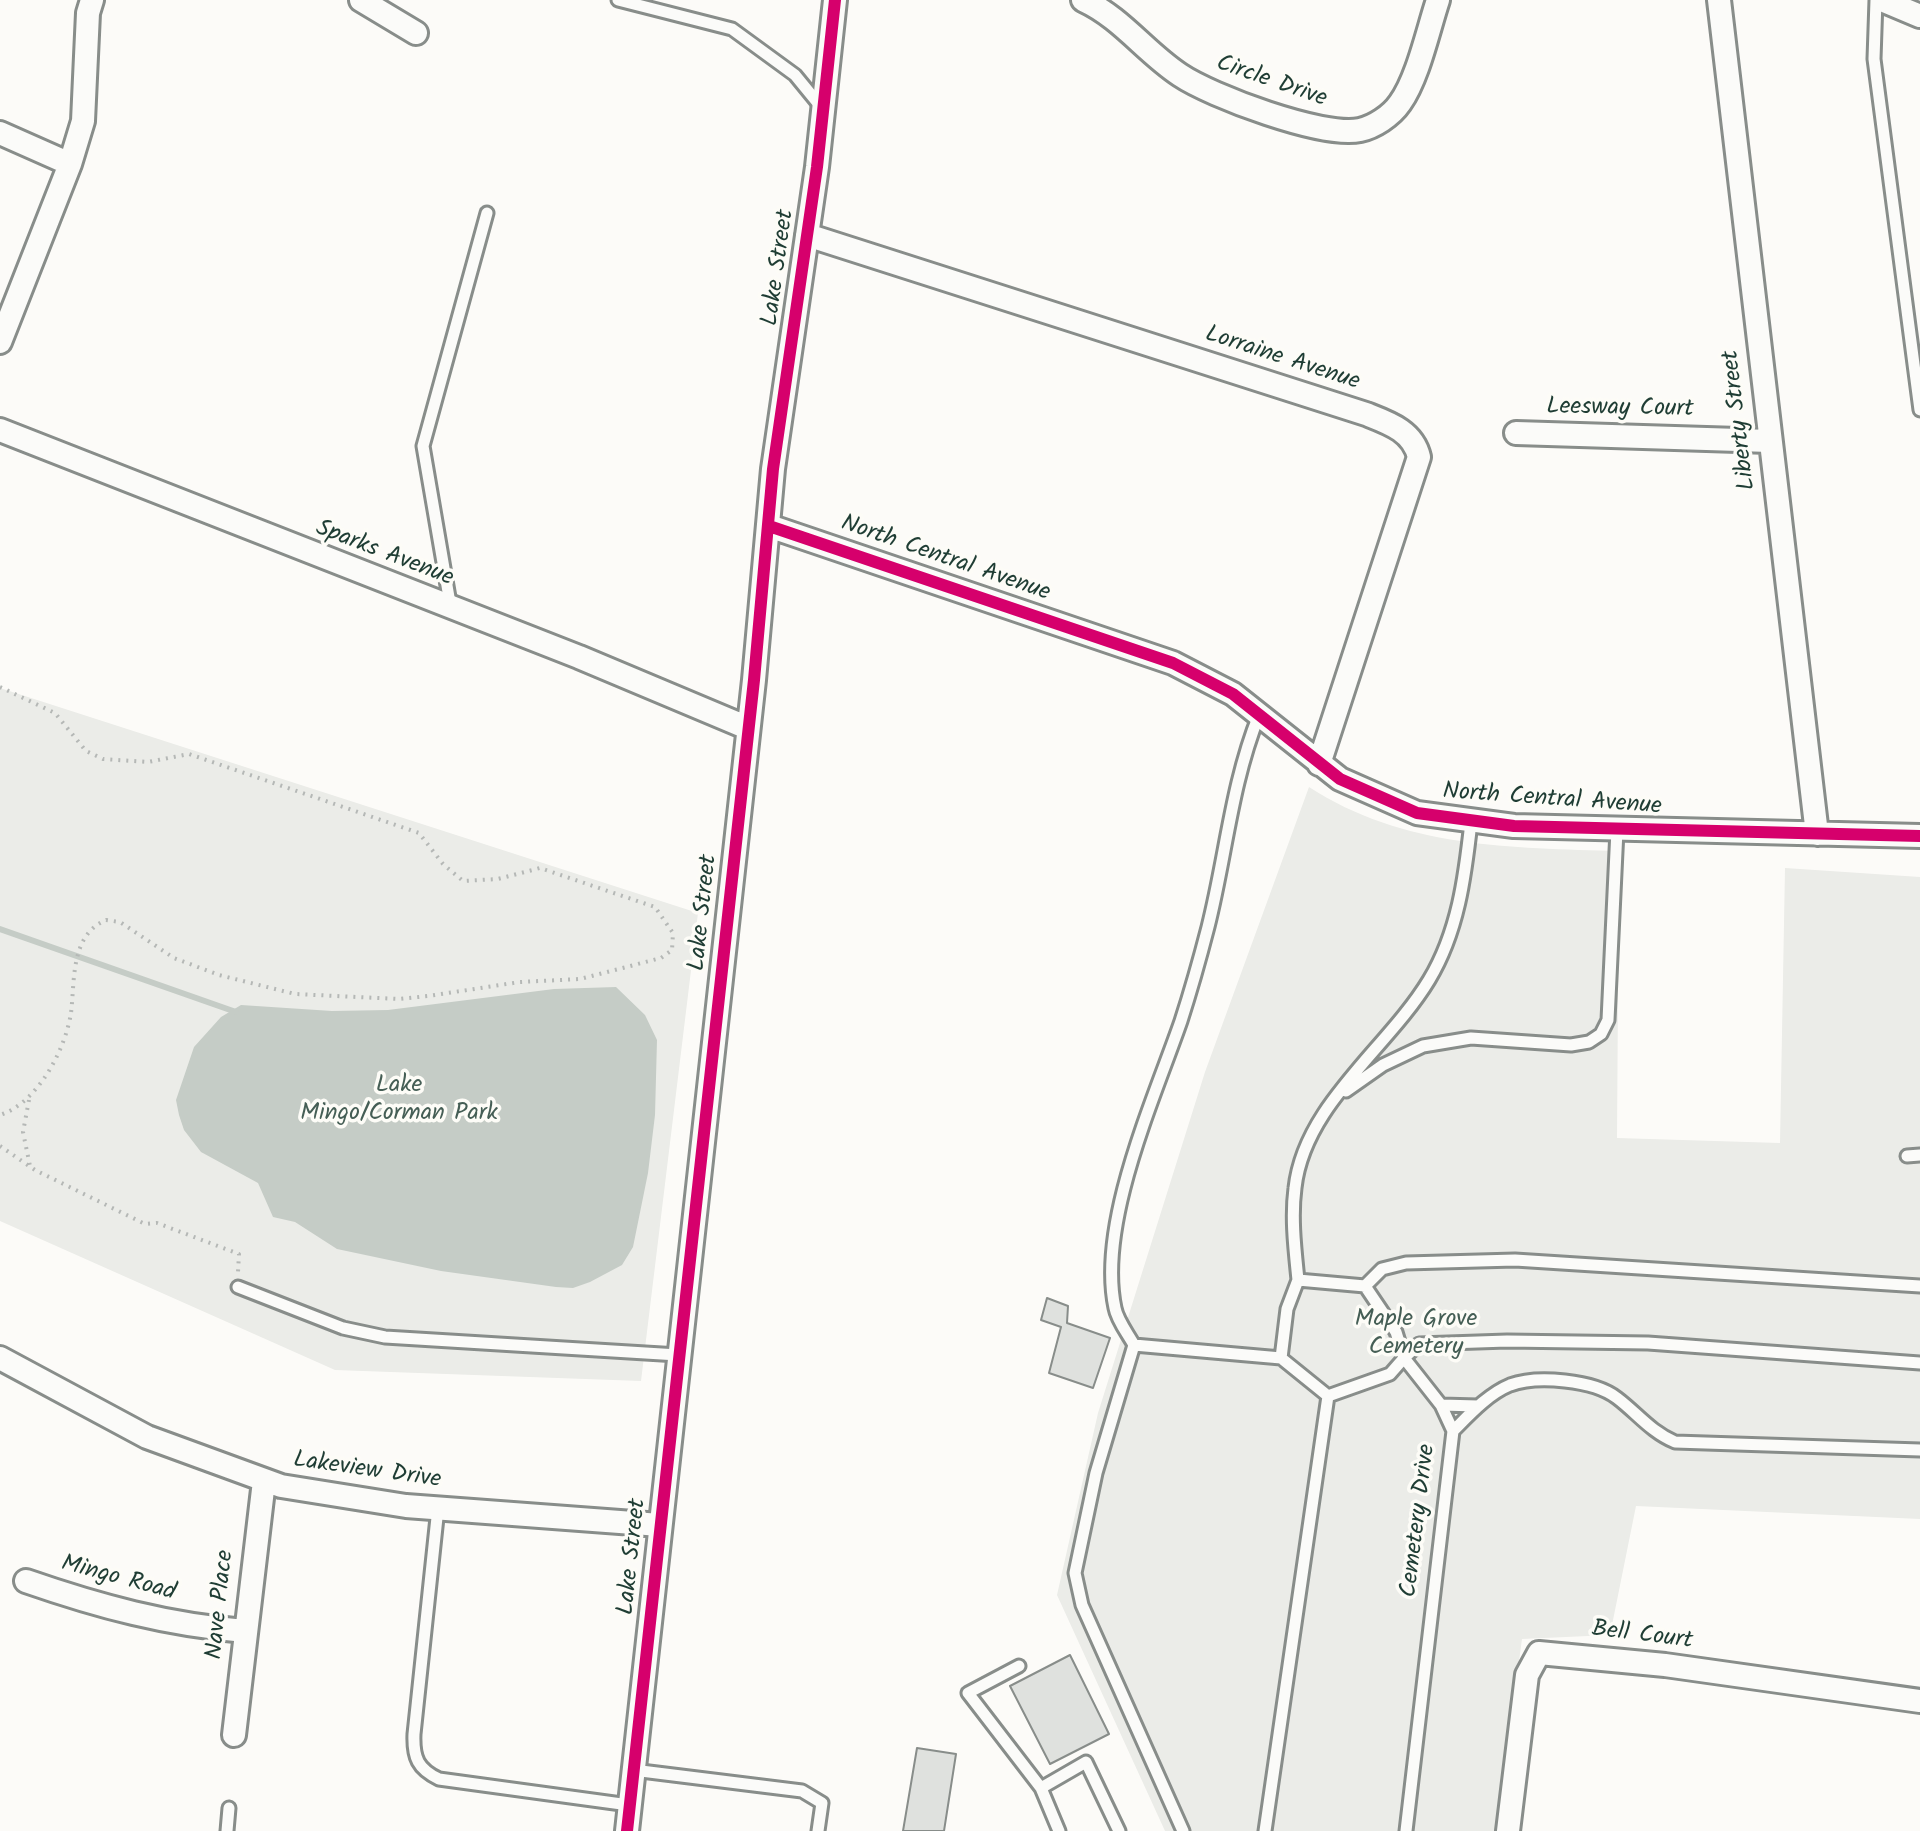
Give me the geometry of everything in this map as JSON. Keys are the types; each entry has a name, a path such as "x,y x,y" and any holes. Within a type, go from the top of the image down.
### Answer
{"street":[{"path":"0,342 70,164 83,121 88,13 92,0"},
{"path":"361,0 416,33"},
{"name":"Lake Street","path":"627,1831 748,728 773,469 807,235 835,0"},
{"name":"Circle Drive","path":"1083,0 1115,18 1162,61 1198,85 1308,125 1345,132 1376,124 1401,102 1438,0"},
{"name":"Liberty Street","path":"1719,0 1743,182 1817,834"},
{"path":"1879,0 1920,16"},
{"path":"0,133 70,164"},
{"name":"Lorraine Avenue","path":"807,235 1366,414 1398,428 1412,440 1419,457 1319,764"},
{"name":"Sparks Avenue","path":"0,430 451,609 606,667 748,728"},
{"name":"Leesway Court","path":"1516,433 1770,441"},
{"name":"North Central Avenue","path":"769,526 1132,646 1213,682 1340,779 1417,813 1471,822 1617,830 1920,836"},
{"name":"Lakeview Drive","path":"0,1358 134,1431 264,1481 312,1493 438,1508 660,1525"},
{"name":"Nave Place","path":"234,1735 264,1481"},
{"name":"Mingo Road","path":"26,1581 118,1612 175,1623 245,1631"},
{"name":"Bell Court","path":"1508,1831 1527,1675 1539,1653 1665,1665 1920,1701"}],"lane":[{"path":"618,0 732,29 795,75 822,109"},
{"path":"1879,0 1874,59 1914,314 1920,410"},
{"path":"451,609 423,446 487,213"},
{"path":"1183,1831 1082,1605 1075,1573 1096,1473 1134,1345 1115,1309 1113,1268 1118,1218 1142,1123 1181,1020 1208,925 1240,763 1259,715"},
{"path":"1281,1358 1287,1309 1298,1280 1295,1187 1308,1141 1336,1098 1429,980 1461,904 1471,822"},
{"path":"1336,1098 1383,1065 1423,1046 1471,1038 1571,1045 1589,1042 1601,1034 1608,1020 1617,830"},
{"path":"1907,1156 1920,1155"},
{"path":"1365,1286 1382,1269 1406,1263 1515,1260 1920,1286"},
{"path":"1298,1280 1365,1286 1385,1313 1404,1358 1441,1405 1453,1431"},
{"path":"238,1287 343,1328 385,1337 678,1355"},
{"path":"1328,1396 1390,1374 1419,1344 1590,1341 1920,1363"},
{"path":"1134,1345 1281,1358 1328,1396"},
{"name":"Cemetery Drive","path":"1406,1831 1453,1431 1478,1406 1511,1385 1551,1381 1588,1383 1615,1396 1656,1434 1675,1442 1920,1450"},
{"path":"1265,1831 1328,1396"},
{"path":"1441,1405 1478,1406"},
{"path":"438,1508 413,1744 413,1754 422,1771 439,1779 629,1805"},
{"path":"1019,1666 968,1693 1041,1788 1059,1831"},
{"path":"1041,1788 1086,1762 1119,1831"},
{"path":"633,1770 802,1791 822,1803 818,1831"},
{"path":"227,1831 229,1808"}],"path":[{"path":"0,687 55,713 86,751 103,759 148,762 189,754 419,833 443,864 463,881 498,879 540,868 655,907 673,933 672,950 661,958 609,973 399,999 295,994 219,975 174,958 120,922 100,923 85,938 71,985 71,1013 64,1034 30,1098 23,1132 30,1166"},
{"path":"0,1115 14,1110 30,1098"},
{"path":"0,1146 30,1166 145,1224 157,1223 239,1254 238,1287"}],"green space":[{"name":"Lake Mingo/Corman Park","path":"0,688 698,913 641,1381 335,1370 0,1221"},
{"name":"Maple Grove Cemetery","path":"1309,787 1345,807 1420,833 1498,846 1619,851 1617,1138 1780,1143 1785,868 1920,877 1920,1519 1636,1506 1610,1635 1522,1639 1496,1831 1165,1831 1057,1595 1098,1413 1205,1072"}],"shaded area":[{"path":"616,987 645,1015 657,1040 655,1115 648,1173 633,1247 622,1265 573,1288 441,1271 337,1249 295,1222 273,1217 258,1183 201,1152 184,1130 179,1115 176,1100 194,1047 221,1017 241,1005 332,1011 388,1010 554,989"}],"building":[{"path":"1047,1298 1068,1306 1067,1323 1110,1338 1093,1388 1049,1373 1061,1327 1041,1320"},
{"path":"1070,1655 1109,1734 1050,1764 1010,1686"},
{"path":"917,1748 956,1754 944,1831 903,1831"}],"waterway":[{"path":"0,929 236,1012"}],"cycle path":[{"path":"627,1831 754,680 773,469 817,167 835,0"},
{"path":"769,526 1173,663 1233,694 1340,779 1417,813 1514,826 1920,836"}]}
